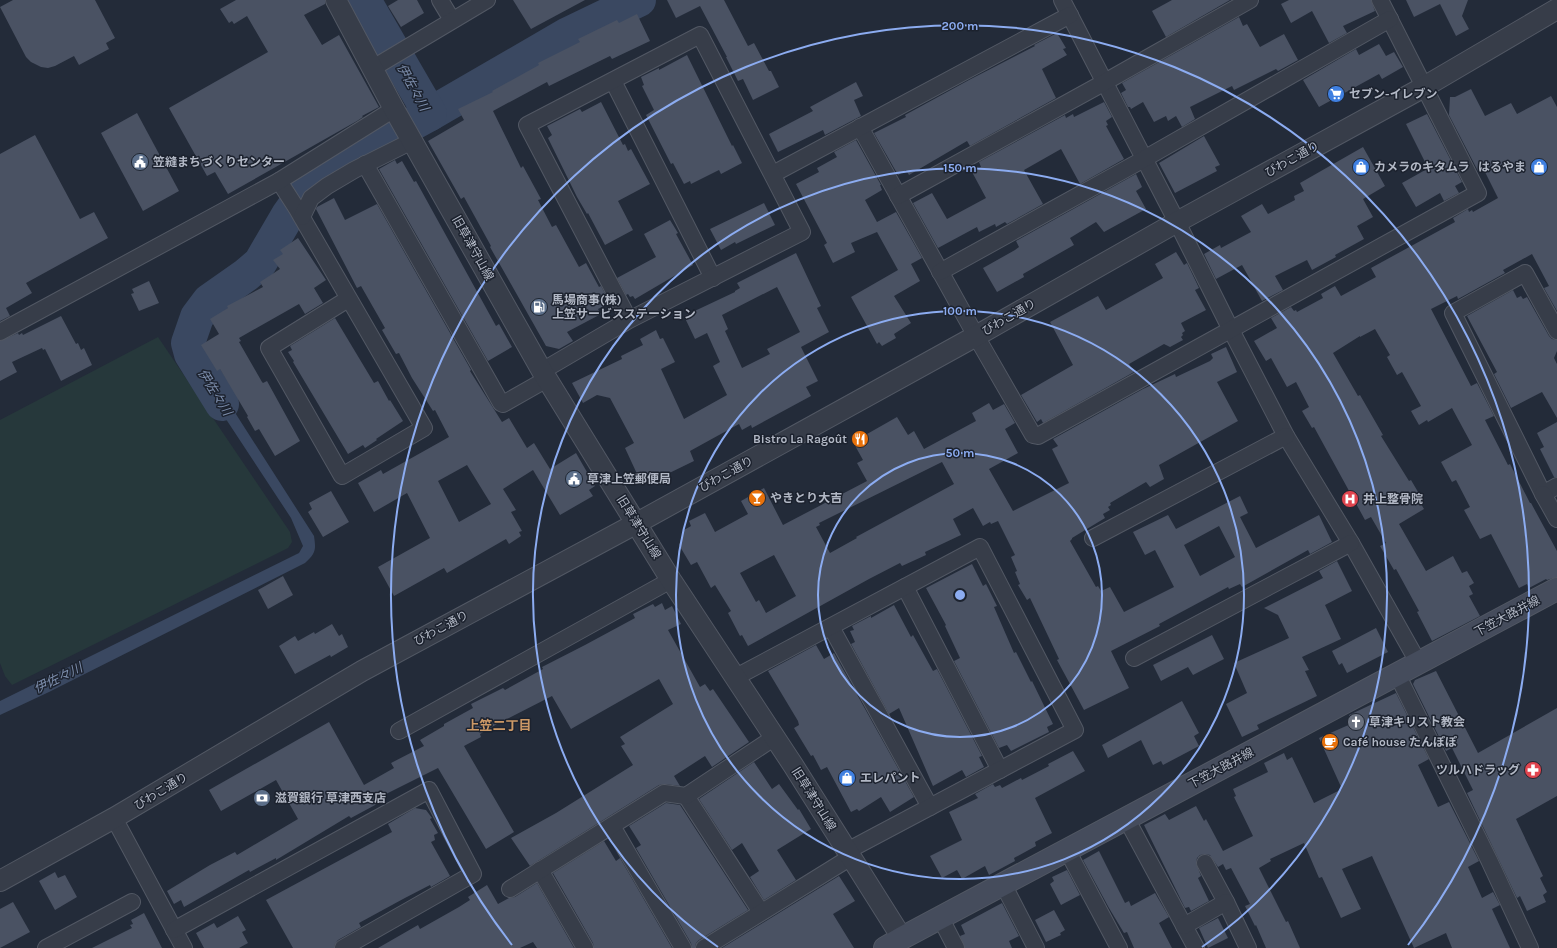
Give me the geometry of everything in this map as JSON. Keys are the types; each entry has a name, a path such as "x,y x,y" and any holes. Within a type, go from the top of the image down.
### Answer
{"main road":[{"name":"下笠大路井線","path":"893,943 1557,589"}],"street":[{"name":"旧草津守山線","path":"336,0 380,64 404,126 545,375 672,580 775,737 849,854 893,943"},
{"path":"440,0 452,20"},
{"path":"380,64 487,0"},
{"path":"1062,0 1286,436 1351,543 1418,662"},
{"path":"898,196 1250,0"},
{"path":"860,127 940,272 1033,435 1038,436 1478,193 1380,0"},
{"name":"びわこ通り","path":"0,881 114,818 362,671 637,523 976,336 1177,222 1424,87 1557,9"},
{"path":"773,174 1070,15"},
{"path":"940,272 1144,159 1390,19"},
{"path":"365,164 501,403 503,404 629,320 802,232 700,35 527,125 629,320"},
{"path":"613,81 713,278"},
{"path":"300,213 311,198 327,186 365,164 404,126"},
{"path":"0,332 404,126"},
{"path":"283,187 300,213 348,299 424,428 342,476 269,348 348,299"},
{"path":"1557,331 1525,272 1453,313 1550,490 1557,519"},
{"path":"1093,538 1286,436"},
{"path":"1134,658 1351,543"},
{"path":"704,948 849,854 930,807 1075,730 980,547 736,677"},
{"path":"400,731 672,580"},
{"path":"905,588 1000,770"},
{"path":"831,627 930,807"},
{"path":"1397,674 1489,860 1530,948"},
{"path":"510,889 664,793 686,796 775,737"},
{"path":"174,930 429,790 473,874 344,948"},
{"path":"686,796 761,912"},
{"path":"114,818 184,948"},
{"path":"1126,818 1196,948"},
{"path":"612,826 683,948"},
{"path":"1067,850 1119,948"},
{"path":"1205,862 1248,948"},
{"path":"540,870 585,948"},
{"path":"1003,884 1036,948"},
{"path":"46,948 132,902"},
{"path":"1184,926 1226,902"},
{"path":"940,917 956,948"}],"shaded area":[{"path":"158,337 290,532 292,542 288,548 12,685 5,676 0,663 0,420"}],"water":[{"path":"202,361 314,536 315,548 313,554 305,563 49,692 0,715 0,701 299,553 303,546 291,518 193,369"}],"building":[{"path":"13,0 95,0 115,38 106,43 109,49 79,65 74,56 55,66 48,68 41,67 31,62 26,57 0,7"},
{"path":"236,0 325,0 325,4 304,15 322,45 339,35 379,107 228,194 215,172 207,176 169,108 268,52 247,16 234,24 232,21 229,23 220,9"},
{"path":"398,0 417,0 424,13 401,27 388,6"},
{"path":"513,0 585,0 531,29"},
{"path":"667,0 724,0 748,46 754,43 779,87 753,100 743,79 738,81 700,6 676,18"},
{"path":"1172,0 1230,0 1166,37 1152,11"},
{"path":"1289,0 1371,0 1375,11 1343,26 1347,33 1329,43 1312,11 1291,23 1281,4"},
{"path":"1406,0 1468,0 1462,16 1469,29 1456,36 1440,4 1414,17"},
{"path":"637,14 650,41 612,59 610,56 549,86 547,82 493,111 521,168 523,166 541,199 538,200 552,227 556,225 579,267 586,263 599,287 601,286 610,303 598,309 601,314 567,332 573,341 559,349 546,346 490,247 491,246 464,197 461,199 428,141 464,120 458,109 493,92 492,91 539,65 538,63 580,42 578,39 617,20 619,23"},
{"path":"1239,17 1243,26 1247,24 1260,47 1284,34 1298,60 1278,71 1276,69 1234,90 1232,86 1190,107 1195,119 1182,127 1176,116 1168,121 1166,116 1154,122 1143,102 1131,109 1128,107 1121,93 1126,90 1122,83"},
{"path":"1057,33 1066,48 1063,49 1067,55 1042,69 1056,98 970,146 967,141 909,175 906,170 898,175 874,133 906,117 905,115"},
{"path":"1379,44 1386,56 1394,52 1403,67 1382,79 1379,74 1319,107 1303,80 1356,49 1359,55"},
{"path":"687,55 742,163 721,174 719,170 691,184 690,181 684,184 673,163 671,164 646,115 654,110 642,86 644,85 641,77 659,68 659,70"},
{"path":"856,82 863,96 854,100 861,116 825,135 823,130 778,152 769,134 813,111 810,107"},
{"path":"1471,89 1485,116 1511,103 1517,114 1551,96 1557,107 1557,311 1544,288 1549,286 1532,254 1503,270 1505,273 1458,299 1457,296 1431,309 1471,386 1477,383 1494,416 1485,420 1508,465 1510,464 1557,551 1557,577 1546,579 1529,588 1527,584 1519,588 1491,534 1480,539 1464,510 1470,507 1456,480 1452,482 1441,462 1472,445 1452,408 1428,422 1427,420 1419,425 1411,411 1421,406 1402,372 1397,375 1387,357 1390,355 1375,329 1360,336 1333,353 1358,396 1360,395 1383,435 1381,436 1409,481 1411,480 1421,497 1418,499 1424,509 1399,524 1426,571 1453,556 1462,573 1467,571 1474,583 1469,586 1473,594 1469,596 1480,616 1432,641 1417,612 1419,611 1396,569 1394,570 1380,546 1386,543 1371,517 1365,520 1314,427 1312,428 1302,411 1309,407 1296,382 1287,387 1271,358 1266,361 1254,341 1277,328 1271,318 1291,307 1297,312 1323,298 1321,294 1335,286 1341,296 1376,277 1371,268 1455,222 1453,218 1468,209 1469,212 1472,210 1473,212 1498,198 1484,170 1479,173 1449,115 1450,97 1455,97"},
{"path":"601,102 623,145 625,144 628,151 631,149 650,184 618,201 633,230 605,245 588,213 587,214 577,197 548,138 552,135 547,126 580,109 582,112"},
{"path":"1104,102 1112,117 1106,121 1108,125 1106,126 1124,159 1080,184 1061,149 1024,170 1043,204 1007,224 1005,222 996,227 995,224 979,232 977,227 938,248 913,203 932,193 947,219 986,198 972,172 981,167 979,162 1065,115 1066,118 1073,114 1074,117"},
{"name":"笠縫まちづくりセンター","path":"137,113 179,191 143,211 101,133"},
{"path":"1427,114 1462,182 1455,186 1459,193 1444,201 1440,193 1416,207 1402,183 1427,169 1427,166 1406,124"},
{"path":"35,135 80,219 94,212 108,238 26,283 32,293 6,308 10,316 0,321 0,154"},
{"path":"1204,136 1220,165 1215,167 1217,171 1175,193 1159,163"},
{"path":"856,140 881,185 882,190 865,200 877,222 896,212 922,258 911,264 920,281 894,296 911,323 894,334 896,338 882,346 879,342 877,344 851,297 898,270 877,232 851,243 855,252 833,263 824,245 827,243 796,184 819,172 817,168 837,157 834,152"},
{"path":"1363,147 1385,186 1363,199 1373,217 1357,226 1364,239 1312,270 1307,260 1275,276 1283,290 1262,301 1242,265 1216,279 1204,254 1220,245 1221,248 1251,232 1241,216 1262,204 1268,214 1295,200 1294,196 1304,191 1300,183"},
{"path":"395,160 397,164 402,161 414,182 416,181 496,326 499,324 512,347 488,361 379,169"},
{"path":"1136,174 1142,187 1136,191 1146,209 1104,232 1096,222 1070,238 1074,245 1023,274 1024,277 997,292 983,268 1019,247 1016,241"},
{"path":"334,198 345,220 377,204 471,370 470,371 502,422 509,418 527,448 534,443 550,469 576,453 595,486 589,490 593,496 560,515 533,470 503,489 516,510 511,512 522,531 519,532 521,536 509,544 506,539 447,573 444,568 394,596 378,567 430,538 407,493 374,512 358,483 381,470 383,474 449,437 435,410 433,411 412,378 399,353 396,354 382,330 385,328 361,286 357,288 316,209","holes":["467,465 491,504 459,522 438,481"]},
{"path":"764,203 775,225 736,244 735,242 721,250 710,229"},
{"path":"670,220 678,233 676,234 693,265 635,299 633,296 630,297 628,294 626,295 617,278 656,257 644,234"},
{"path":"298,238 326,280 314,288 323,303 305,314 299,304 239,338 241,341 239,342 262,382 267,381 300,441 275,456 259,429 255,431 247,417 248,416 220,369 217,371 201,345 219,334 210,319 228,308 227,306 263,287 260,282 280,269 273,260 283,254 280,250"},
{"path":"1176,252 1184,265 1187,263 1199,288 1195,290 1206,310 1181,323 1185,331 1182,333 1183,335 1181,337 1183,340 1170,347 1164,344 1129,364 1134,372 1043,423 1041,419 1037,422 1021,395 1073,365 1050,322 1098,296 1106,310 1163,278 1155,264"},
{"path":"796,253 821,306 817,308 829,332 801,347 818,381 806,387 811,396 752,428 751,425 742,430 739,424 690,451 694,461 657,479 638,476 625,448 634,443 610,398 597,395 583,403 572,383 622,359 621,356 643,345 640,339 656,330 660,339 663,338 675,362 661,369 684,419 727,395 713,366 720,362 707,333 695,339 684,316 735,292 740,288 737,283","holes":["777,287 800,332 767,349 770,354 742,368 725,331 728,329 722,315"]},
{"path":"149,281 159,303 139,311 131,294 134,293 132,289"},
{"path":"1513,290 1517,298 1521,296 1523,299 1527,297 1549,336 1552,339 1557,340 1557,351 1554,358 1557,364 1557,418 1542,392 1511,408 1494,374 1497,372 1467,316"},
{"path":"61,316 76,344 78,343 81,350 84,348 92,365 61,381 45,349 43,350 42,348 12,362 17,372 0,381 0,341 18,333 19,335 22,333 23,335"},
{"path":"335,318 374,383 378,381 389,401 390,400 403,421 365,448 363,445 348,454 288,352 292,350 290,346"},
{"path":"1226,347 1237,372 1217,382 1238,421 1159,465 1164,479 1150,487 1146,482 1110,503 1111,505 1108,507 1110,510 1103,514 1105,518 1072,538 1070,541 1096,587 1098,586 1101,591 1110,587 1124,612 1174,587 1155,550 1145,555 1133,532 1168,515 1176,529 1240,496 1248,513 1240,517 1256,548 1319,515 1332,542 1310,554 1308,550 1242,587 1240,584 1229,589 1228,587 1159,624 1160,626 1111,651 1129,688 1084,710 1057,660 1059,659 1030,598 1027,600 1018,585 1020,584 1015,572 1017,571 1011,557 1015,555 998,521 991,524 990,522 983,526 973,508 953,519 961,535 925,552 926,555 902,566 900,563 869,579 748,646 742,635 740,636 728,613 731,611 715,585 711,588 697,562 691,565 679,545 684,530 691,526 689,521 705,513 715,532 748,514 741,501 764,488 783,525 867,481 857,463 863,460 853,442 897,417 908,435 914,431 924,449 976,421 972,413 989,403 993,410 1004,404 1015,423 1005,429 1018,453 989,469 1013,511 1069,483 1052,449 1058,446 1053,439 1143,389 1175,374 1176,377 1210,361 1213,358 1211,354","holes":["942,462 954,484 856,537 857,538 830,553 816,527 820,525 819,523","1219,526 1235,557 1200,576 1184,545","774,555 796,596 766,613 759,600 756,602 740,573"]},
{"path":"1557,422 1557,477 1554,477 1540,449 1544,447 1537,433"},
{"path":"331,491 349,522 323,537 308,512 312,509 309,503"},
{"path":"1337,561 1352,591 1325,605 1341,639 1302,657 1309,670 1305,671 1317,696 1257,725 1259,729 1242,737 1226,704 1247,693 1234,663 1289,638 1278,615 1264,608 1323,578 1319,571"},
{"path":"972,564 983,586 986,584 997,606 994,607 1014,653 1016,652 1031,682 1032,681 1053,724 1047,727 1049,732 1011,751 1007,745 999,748 954,661 960,658 945,626 946,625 926,588"},
{"path":"283,576 293,595 268,609 258,590"},
{"path":"662,603 665,610 672,606 681,624 668,630 700,687 705,684 710,691 713,689 749,742 712,767 705,756 674,776 680,786 665,784 659,785 530,866 511,838 556,813 633,765 621,746 625,744 620,737 673,704 659,679 571,729 552,696 497,724 480,734 481,737 464,746 514,832 486,849 438,768 368,803 377,804 351,818 349,816 276,860 276,858 250,872 249,870 184,907 181,900 174,904 167,891 235,852 237,855 298,819 276,780 221,811 209,790 329,722 364,785 394,768 391,763 424,746 420,740 444,726 444,724 473,708 471,704 503,688 505,690 543,669 542,667 635,618 633,614 653,604 655,607"},
{"path":"894,605 911,637 913,635 933,671 937,669 982,756 979,757 984,767 966,777 962,770 933,786 899,708 889,714 851,644 855,642 850,631 854,630 852,626 871,616 871,618"},
{"path":"332,624 339,636 342,634 348,647 295,674 279,646 295,636 298,641 314,632 315,634"},
{"path":"1376,628 1388,652 1347,673 1342,663 1339,665 1332,651"},
{"path":"1212,635 1224,659 1193,675 1188,667 1161,681 1153,665"},
{"path":"816,645 824,659 834,653 914,797 890,812 881,797 859,811 857,809 851,812 827,767 821,770 813,755 811,756 794,728 799,725 798,721 768,671"},
{"path":"1436,671 1478,753 1557,708 1557,796 1516,819 1543,876 1540,878 1547,892 1543,895 1546,902 1527,911 1520,896 1517,898 1467,793 1473,790 1452,748 1446,751 1413,684 1415,680"},
{"path":"1396,693 1429,759 1418,765 1438,807 1449,802 1479,861 1468,867 1482,898 1493,892 1500,905 1492,909 1510,948 1452,948 1446,933 1414,948 1372,856 1342,869 1361,909 1341,918 1322,877 1319,878 1304,843 1270,859 1271,861 1259,868 1286,922 1288,921 1300,948 1266,948 1256,925 1255,926 1245,906 1250,904 1231,868 1226,870 1223,864 1218,867 1210,855 1200,855 1197,858 1196,863 1201,876 1198,878 1209,901 1191,911 1189,907 1185,908 1144,825 1165,814 1169,820 1196,806 1204,821 1206,819 1223,851 1253,836 1234,797 1236,796 1233,789 1268,772 1264,763 1284,753 1287,760 1292,757 1314,803 1342,789 1319,738 1353,723 1349,715"},
{"path":"1182,701 1199,733 1194,736 1199,746 1163,765 1161,761 1153,765 1141,740 1108,758 1102,745"},
{"path":"1073,751 1085,771 1035,798 1052,833 1035,842 1036,846 1014,858 1015,861 989,875 985,866 962,879 957,870 942,878 930,856 962,840 949,812 978,798 975,794 993,784 995,787 1000,785 1002,788 1021,778 1022,780"},
{"path":"754,762 772,789 779,784 798,810 799,809 811,829 777,850 796,880 764,900 750,877 759,871 742,843 732,850 699,799"},
{"path":"666,803 680,805 748,910 699,940 696,943 695,948 692,948 691,943 636,848 641,845 629,826"},
{"path":"415,808 426,810 432,818 430,819 438,833 434,835 435,840 431,842 450,876 359,923 361,927 338,940 334,948 293,948 266,900 392,832 388,824"},
{"path":"604,841 616,861 620,858 672,948 594,948 593,943 553,873"},
{"path":"1099,851 1125,903 1129,901 1131,906 1155,893 1169,917 1159,923 1172,948 1134,948 1127,932 1124,933 1083,860"},
{"path":"1067,870 1080,895 1061,905 1050,884 1054,881 1052,877"},
{"path":"55,872 58,878 65,875 77,897 55,910 39,881"},
{"path":"839,876 855,901 833,914 854,948 722,948"},
{"path":"537,883 574,948 537,948 533,942 520,948 378,948 418,925 420,929 459,907 470,900 468,897 487,885 498,904 509,898 515,897"},
{"path":"13,902 30,932 0,948 0,909"},
{"path":"1002,903 1019,936 1009,941 1012,948 965,948 960,936 965,934 961,925"},
{"path":"1054,910 1065,930 1060,933 1061,935 1046,942 1035,920"},
{"path":"144,913 162,948 92,948 132,928 130,925 133,924 131,920"},
{"path":"238,916 246,930 242,932 248,943 239,948 204,948 196,933 214,923 217,928"},
{"path":"1218,918 1228,938 1208,948 1199,928"}],"waterway":[{"name":"伊佐々川","path":"222,404 191,354 188,343 197,317 209,301 246,275 260,263 288,215 312,181 333,167 430,114 364,0"},
{"path":"430,114 568,34 639,0"}],"place":[{"name":"セブン-イレブン","path":"1336,94"},
{"name":"笠縫まちづくりセンター","path":"140,162"},
{"name":"カメラのキタムラ","path":"1361,167"},
{"name":"はるやま","path":"1539,167"},
{"name":"馬場商事(株) 上笠サービスステーション","path":"539,307"},
{"name":"Bistro La Ragoût","path":"860,439"},
{"name":"草津上笠郵便局","path":"574,479"},
{"name":"やきとり大吉","path":"757,498"},
{"name":"井上整骨院","path":"1350,499"},
{"name":"草津キリスト教会","path":"1356,722"},
{"name":"Café house たんぽぽ","path":"1330,742"},
{"name":"ツルハドラッグ","path":"1533,770"},
{"name":"エレパント","path":"847,778"},
{"name":"滋賀銀行 草津西支店","path":"262,798"}],"district":[{"name":"上笠二丁目","path":"499,725"}]}
